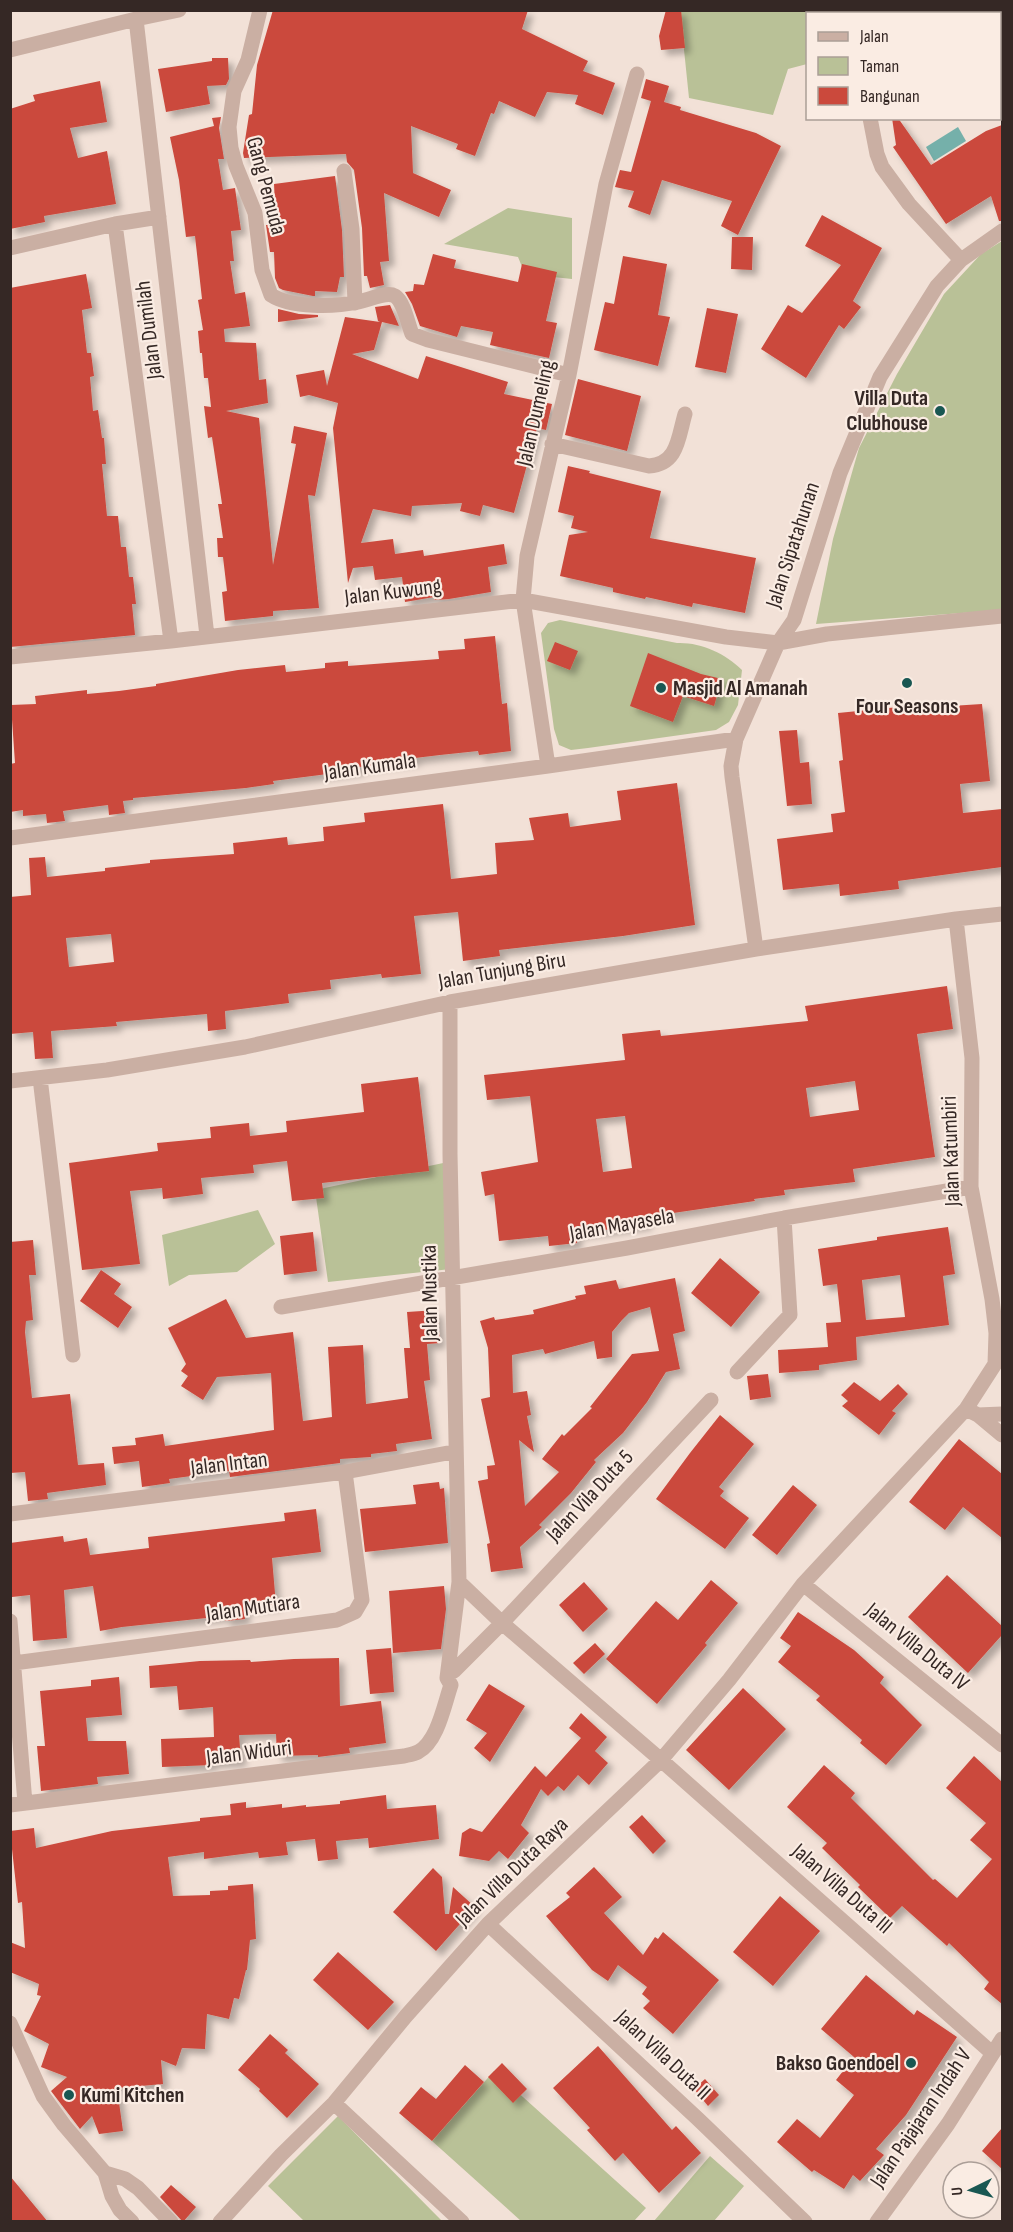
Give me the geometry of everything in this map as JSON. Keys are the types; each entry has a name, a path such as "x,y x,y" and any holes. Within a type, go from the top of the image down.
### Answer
{"street":[{"path":"10,50 179,10"},
{"name":"Gang Pemuda","path":"260,10 248,60 234,91 229,127 236,166 255,213 262,270 271,295 289,303 310,305 355,303 391,295 400,302 412,334 569,375"},
{"name":"Jalan Dumilah","path":"136,19 207,636"},
{"name":"Jalan Dumeling","path":"548,766 524,600 527,556 569,375 606,184 638,74"},
{"path":"870,120 882,167 909,204 961,260"},
{"path":"344,171 352,228 355,303"},
{"path":"10,248 115,224 159,217"},
{"name":"Jalan Dumilah","path":"115,224 171,641"},
{"name":"Jalan Sipatahunan","path":"756,949 732,777 731,766 736,739 778,643 794,620 840,473 880,377 937,286 961,260 1002,231"},
{"path":"552,444 649,465 659,465 666,462 673,454 685,414"},
{"name":"Jalan Kuwung","path":"10,657 171,641 524,600 726,637 778,643 827,633 1002,616"},
{"name":"Jalan Kumala","path":"10,838 736,739"},
{"name":"Jalan Tunjung Biru","path":"10,1081 107,1070 245,1047 450,1002 756,949 1002,914"},
{"name":"Jalan Katumbiri","path":"803,1584 972,1412 995,1364 992,1299 971,1187 972,1058 956,919"},
{"name":"Jalan Mustika","path":"450,1002 452,1277 459,1582 447,1678 452,1678"},
{"path":"40,1078 73,1355"},
{"name":"Jalan Mayasela","path":"281,1307 971,1187"},
{"path":"737,1372 790,1316 784,1218"},
{"name":"Jalan Vila Duta 5","path":"452,1678 711,1400"},
{"path":"972,1412 1002,1414"},
{"path":"972,1412 1002,1435"},
{"name":"Jalan Intan","path":"10,1514 345,1472 453,1452"},
{"name":"Jalan Mutiara","path":"14,1663 337,1620 355,1612 362,1600 345,1472"},
{"path":"459,1582 502,1623 661,1760"},
{"name":"Jalan Villa Duta IV","path":"803,1584 1002,1745"},
{"name":"Jalan Villa Duta Raya","path":"220,2222 281,2155 334,2103 406,2016 488,1924 661,1760 729,1680 803,1584"},
{"path":"10,1621 14,1663 18,1804"},
{"name":"Jalan Widuri","path":"18,1804 404,1756 418,1752 427,1745 434,1732 452,1678"},
{"name":"Jalan Villa Duta III","path":"661,1760 992,2053"},
{"name":"Jalan Villa Duta II","path":"488,1924 805,2222"},
{"path":"10,2023 43,2096 64,2125 105,2173 112,2196 120,2210 132,2222"},
{"name":"Jalan Pajajaran Indah V","path":"877,2222 948,2124 1002,2039"},
{"path":"334,2103 462,2222"},
{"path":"105,2173 125,2179 138,2188 171,2222"}],"green space":[{"path":"870,10 870,12 806,12 806,64 788,69 773,115 689,98 680,11"},
{"path":"508,208 572,218 572,279 525,274 518,257 444,244"},
{"name":"Villa Duta Clubhouse","path":"1002,241 1002,610 816,624 833,539 859,448 897,374 944,294 981,254"},
{"path":"560,620 677,643 694,644 728,658 742,670 738,705 729,722 716,730 588,748 571,750 559,745 554,729 541,633 548,623"},
{"path":"448,1162 451,1269 328,1282 315,1190"},
{"path":"258,1210 275,1244 237,1272 189,1275 169,1286 162,1235"},
{"path":"494,2071 646,2208 634,2221 521,2221 432,2141"},
{"path":"338,2116 442,2221 304,2221 268,2186"},
{"path":"710,2156 744,2186 714,2221 654,2221"}],"water":[{"path":"958,127 966,141 934,161 926,147"}],"building":[{"path":"273,10 528,10 522,29 588,61 583,71 615,83 603,115 575,104 578,95 547,92 535,117 499,101 494,114 491,113 475,156 456,149 458,144 411,126 413,173 451,190 439,217 384,193 389,261 380,262 384,285 370,288 367,276 364,276 362,228 354,170 347,162 346,154 244,158 249,115 252,114 257,65"},
{"path":"666,10 681,10 685,48 661,50 659,36"},
{"path":"212,58 228,58 229,79 226,85 207,86 210,104 166,112 158,69 212,61"},
{"path":"646,79 669,86 664,102 681,107 680,110 756,133 781,146 738,235 721,226 732,201 662,180 650,215 628,207 634,191 615,187 620,170 631,172 651,101 641,98"},
{"path":"100,81 107,122 70,128 78,158 107,151 116,204 44,216 45,222 10,229 10,109 35,101 33,95"},
{"path":"221,117 219,128 224,159 218,159 223,190 235,188 241,230 231,231 234,261 230,261 235,294 245,292 250,326 224,329 225,342 256,343 259,380 266,379 268,403 226,411 259,418 273,565 296,444 291,443 294,426 327,433 315,496 308,495 319,608 273,611 273,616 225,621 222,592 227,591 223,557 218,557 217,538 223,538 218,504 222,504 212,437 208,438 204,406 211,407 208,378 204,378 202,353 200,353 198,331 203,330 198,300 202,299 195,236 186,237 179,180 170,137 214,126 212,118"},
{"path":"892,120 899,120 931,165 986,131 1002,125 1002,221 999,221 991,196 946,224 893,147 896,145"},
{"path":"335,176 342,230 344,277 340,277 337,292 315,291 315,296 313,296 283,290 279,288 275,278 274,252 270,252 266,225 269,225 269,204 275,204 274,184"},
{"path":"822,215 882,248 853,301 861,307 844,329 839,325 806,378 761,349 788,305 802,313 841,265 805,246"},
{"path":"732,237 753,237 752,270 731,269"},
{"path":"433,254 456,260 454,268 518,282 522,264 557,272 546,321 557,323 549,358 490,345 493,332 461,326 457,337 420,326 405,292 413,291 414,284 424,285"},
{"path":"623,256 667,264 658,315 670,317 658,366 594,350 605,302 614,304"},
{"path":"86,274 92,308 82,310 87,353 91,353 94,376 90,377 93,411 98,410 102,438 104,438 106,464 102,464 107,516 118,516 121,547 126,547 129,577 133,577 136,604 132,604 135,635 10,647 10,288"},
{"path":"390,305 399,326 382,322 374,350 352,354 418,379 426,356 508,382 504,394 552,404 546,430 537,428 514,513 483,505 480,516 460,511 462,503 412,506 411,516 373,509 361,543 393,539 395,554 423,550 424,556 504,544 507,564 488,567 491,592 449,599 435,600 434,597 405,602 402,577 375,580 373,566 353,568 348,583 333,428 338,403 309,395 300,397 296,375 324,370 327,386 345,317 380,322 375,307"},
{"path":"707,308 738,314 726,373 695,367"},
{"path":"278,309 299,314 318,315 318,317 278,322"},
{"path":"578,379 641,396 627,451 565,435"},
{"path":"568,466 661,491 650,538 756,558 745,613 693,603 692,607 646,597 645,599 613,592 613,588 560,576 569,535 588,532 571,528 574,516 558,512"},
{"path":"495,636 502,704 507,703 511,751 479,755 478,751 415,758 416,760 273,781 274,784 246,788 133,798 133,800 123,801 125,813 109,815 108,805 77,809 63,811 65,821 47,823 46,814 23,816 23,810 10,812 10,764 15,763 11,705 36,704 35,696 87,690 87,694 119,691 238,670 285,665 286,672 325,668 325,663 348,661 348,666 439,659 438,651 465,649 464,639"},
{"path":"555,642 578,651 570,670 547,661"},
{"name":"Masjid Al Amanah","path":"648,653 701,674 722,679 714,706 683,696 673,722 630,706"},
{"path":"982,704 990,781 960,784 963,813 1002,809 1002,867 898,881 899,889 840,896 839,884 783,890 777,839 833,832 831,814 845,812 839,761 843,760 838,713 919,705 920,708"},
{"path":"797,730 800,763 809,762 812,804 787,806 779,731"},
{"path":"677,783 695,925 623,936 499,950 500,956 463,961 458,912 414,916 421,974 382,978 381,974 330,980 331,989 288,994 289,1003 225,1011 226,1029 208,1031 207,1014 116,1022 117,1026 51,1031 53,1058 35,1059 33,1032 10,1034 10,897 31,895 29,858 45,857 47,877 105,871 105,868 150,863 150,860 234,854 233,843 287,837 288,845 324,841 323,827 365,822 364,813 443,804 451,879 497,874 495,843 534,840 529,818 568,813 570,827 621,820 617,791","holes":["111,934 114,962 69,967 66,938"]},
{"path":"947,986 953,1029 917,1034 935,1157 853,1169 855,1182 784,1190 785,1195 754,1199 755,1201 646,1217 647,1224 576,1234 577,1243 549,1246 548,1236 499,1241 494,1194 485,1196 481,1172 538,1162 530,1096 487,1100 484,1075 625,1060 622,1034 660,1030 661,1036 808,1021 805,1006","holes":["855,1081 859,1110 810,1117 806,1088","625,1116 632,1168 603,1172 596,1119"]},
{"path":"418,1077 429,1171 322,1183 324,1198 292,1201 287,1161 253,1165 254,1173 201,1178 203,1194 163,1199 162,1188 130,1191 140,1264 82,1270 69,1163 158,1151 157,1143 211,1138 210,1127 249,1123 250,1136 287,1132 286,1121 364,1112 361,1084"},
{"path":"948,1227 955,1274 943,1276 949,1325 856,1337 857,1360 819,1365 819,1370 779,1373 778,1350 828,1347 826,1323 841,1322 837,1284 823,1286 818,1249 877,1240 877,1237","holes":["900,1275 905,1317 866,1320 862,1280"]},
{"path":"313,1232 317,1271 284,1275 280,1236"},
{"path":"33,1240 36,1275 29,1275 33,1320 26,1321 25,1332 32,1398 70,1394 78,1465 104,1463 106,1485 47,1493 48,1499 28,1501 25,1472 10,1473 10,1242"},
{"path":"720,1258 760,1292 731,1327 691,1293"},
{"path":"101,1270 121,1284 114,1294 132,1307 118,1328 80,1301"},
{"path":"675,1278 685,1331 673,1334 680,1369 666,1372 623,1433 594,1460 596,1462 571,1493 539,1525 542,1527 520,1547 523,1568 491,1572 487,1544 490,1543 478,1481 488,1479 487,1466 495,1465 481,1399 490,1397 488,1348 480,1321 494,1317 495,1320 534,1314 533,1310 576,1299 575,1296 586,1294 584,1286 616,1280 619,1289","holes":["650,1307 659,1351 632,1354 590,1407 592,1408 564,1436 562,1434 542,1459 559,1472 525,1506 519,1440 534,1452 527,1416 531,1415 527,1391 513,1393 512,1355 543,1349 545,1354 594,1341 597,1359 612,1357 612,1332 629,1313"]},
{"path":"226,1299 246,1338 293,1332 303,1421 332,1417 328,1347 363,1345 366,1404 408,1398 404,1348 410,1348 407,1312 437,1310 440,1343 427,1344 430,1380 424,1381 432,1439 396,1444 397,1451 371,1454 371,1457 340,1459 340,1463 230,1477 229,1471 169,1479 170,1483 142,1487 139,1461 114,1464 112,1447 136,1445 135,1438 163,1434 165,1446 274,1430 271,1373 217,1377 203,1400 181,1386 188,1376 181,1371 186,1364 168,1328"},
{"path":"768,1374 771,1397 750,1400 747,1376"},
{"path":"854,1382 880,1401 898,1384 908,1394 892,1411 896,1413 879,1435 842,1406 848,1401 841,1395"},
{"path":"720,1415 754,1444 719,1487 724,1491 720,1496 749,1518 725,1549 656,1499"},
{"path":"959,1439 1002,1474 1002,1538 963,1507 945,1530 909,1502"},
{"path":"439,1482 440,1489 444,1488 448,1543 365,1552 360,1509 416,1504 413,1485"},
{"path":"793,1485 817,1505 777,1555 752,1535"},
{"path":"316,1509 321,1552 272,1558 276,1605 244,1608 245,1619 225,1621 225,1616 100,1631 93,1586 64,1590 67,1638 33,1641 30,1595 12,1597 10,1543 63,1536 64,1542 87,1538 90,1555 149,1548 148,1537 285,1521 284,1513"},
{"path":"947,1575 1002,1626 1002,1635 968,1673 908,1617"},
{"path":"711,1580 738,1603 705,1643 707,1645 657,1704 606,1659 656,1601 678,1620"},
{"path":"584,1582 608,1609 583,1632 559,1605"},
{"path":"444,1586 446,1609 441,1649 393,1653 389,1591"},
{"path":"798,1612 854,1650 884,1677 880,1683 922,1725 886,1765 860,1743 862,1740 816,1700 820,1696 778,1662 791,1646 780,1638"},
{"path":"595,1643 605,1654 584,1674 573,1663"},
{"path":"391,1648 394,1692 370,1694 366,1650"},
{"path":"339,1658 340,1706 381,1701 386,1743 349,1748 350,1753 318,1757 318,1755 277,1756 276,1734 239,1735 241,1761 162,1767 161,1739 214,1737 213,1707 179,1710 177,1686 150,1688 149,1666 200,1661 250,1660 251,1662"},
{"path":"119,1677 122,1715 86,1718 88,1741 126,1741 129,1774 97,1777 98,1784 41,1791 37,1746 45,1746 40,1691 91,1686 91,1680"},
{"path":"489,1684 525,1706 490,1762 474,1748 487,1733 466,1720"},
{"path":"743,1688 786,1729 729,1790 686,1750"},
{"path":"581,1713 607,1737 595,1751 608,1763 589,1785 578,1775 564,1791 558,1786 548,1796 541,1789 521,1825 529,1833 508,1859 499,1851 489,1861 459,1856 462,1833 470,1828 482,1832 535,1766 546,1777 581,1738 569,1728"},
{"path":"974,1756 1002,1782 1002,2004 984,1989 989,1982 949,1943 947,1946 902,1906 890,1918 822,1848 827,1843 787,1807 824,1765 855,1793 851,1798 933,1880 935,1879 957,1898 992,1859 970,1840 986,1823 946,1788"},
{"path":"386,1795 387,1809 436,1805 439,1839 369,1848 368,1838 336,1841 338,1859 318,1861 315,1839 286,1842 288,1855 259,1858 258,1852 204,1859 204,1852 168,1857 173,1896 210,1895 210,1891 228,1890 228,1886 253,1884 256,1939 250,1940 247,1970 239,1999 234,1998 229,2019 207,2014 205,2049 182,2048 176,2066 161,2060 163,2084 117,2088 123,2131 99,2134 92,2116 80,2129 51,2091 67,2077 41,2067 49,2044 24,2031 41,1996 37,1995 39,1984 10,1972 10,1942 25,1948 22,1902 18,1903 10,1831 34,1828 36,1848 112,1831 200,1821 200,1818 231,1815 230,1804 246,1802 246,1808 282,1804 282,1808 306,1805 306,1807 340,1804 340,1801"},
{"path":"642,1815 666,1841 653,1854 629,1827"},
{"path":"594,1867 622,1897 604,1913 643,1955 655,1937 658,1939 663,1932 719,1980 673,2034 643,2008 650,2001 642,1994 647,1987 618,1965 608,1981 592,1970 546,1916 570,1897 566,1893"},
{"path":"433,1868 442,1877 445,1914 449,1914 453,1887 475,1907 436,1951 393,1912"},
{"path":"780,1896 820,1931 773,1986 733,1952"},
{"path":"338,1952 394,2002 368,2030 313,1980"},
{"path":"866,1975 914,2015 917,2010 957,2037 906,2115 876,2149 884,2155 860,2181 853,2175 844,2189 814,2170 812,2172 777,2142 797,2119 820,2138 854,2095 836,2080 854,2057 821,2029"},
{"path":"270,2034 288,2050 285,2053 319,2084 287,2118 259,2091 260,2089 238,2070"},
{"path":"598,2046 672,2130 676,2126 701,2153 659,2193 623,2153 615,2161 587,2130 590,2128 553,2088"},
{"path":"502,2063 527,2089 513,2103 488,2077"},
{"path":"465,2065 484,2082 432,2141 399,2113 421,2087 436,2099"},
{"path":"705,2079 719,2095 708,2106 694,2089"},
{"path":"1002,2128 1002,2169 1001,2160 992,2160 982,2151"},
{"path":"10,2176 48,2222 10,2222"},
{"path":"171,2185 196,2207 183,2222 160,2197"}],"place":[{"name":"Villa Duta Clubhouse","path":"940,411"},
{"name":"Four Seasons","path":"907,683"},
{"name":"Masjid Al Amanah","path":"661,688"},
{"name":"Bakso Goendoel","path":"911,2063"},
{"name":"Kumi Kitchen","path":"69,2095"}]}
